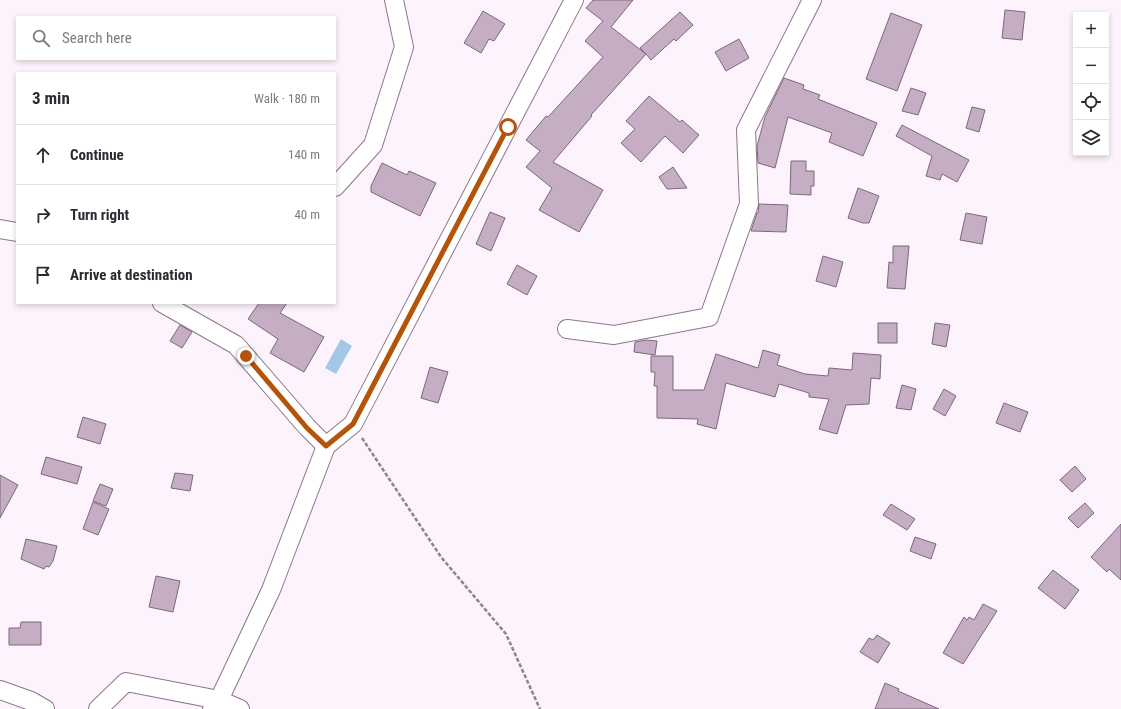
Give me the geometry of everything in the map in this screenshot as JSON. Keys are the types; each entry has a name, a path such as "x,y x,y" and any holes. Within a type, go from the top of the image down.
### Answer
{"street":[{"path":"336,186 373,145 404,47 394,0"},
{"path":"216,705 271,590 326,446 353,424 574,0"},
{"path":"567,329 614,335 709,317 749,204 746,130 812,0"},
{"path":"0,229 16,232"},
{"path":"164,304 236,345 307,428 326,446"},
{"path":"98,709 126,682 216,705 240,709"},
{"path":"0,690 36,706"}],"path":[{"path":"353,424 441,557 506,634 540,709"}],"water":[{"path":"341,339 352,346 336,374 325,368"}],"building":[{"path":"593,0 633,0 611,27 646,54 591,115 592,116 553,162 603,190 579,232 539,210 552,188 526,167 540,151 526,140 546,116 548,117 603,57 585,41 603,21 586,8"},
{"path":"1005,10 1025,12 1022,40 1002,38"},
{"path":"483,11 505,24 494,41 489,39 481,53 464,43"},
{"path":"680,12 693,25 676,41 674,39 651,60 640,48"},
{"path":"891,13 922,25 897,91 866,79"},
{"path":"739,39 749,58 726,71 715,52"},
{"path":"784,78 804,85 803,89 820,95 818,99 877,123 863,156 829,142 832,133 788,117 775,168 758,163 757,146 765,117"},
{"path":"911,88 926,93 918,115 902,111"},
{"path":"649,96 680,122 682,120 699,135 683,153 665,136 641,162 621,143 635,129 626,121"},
{"path":"972,107 985,110 979,132 966,128"},
{"path":"902,125 969,160 957,182 942,174 940,180 926,176 932,156 896,136"},
{"path":"791,161 806,161 806,171 814,171 814,186 811,186 811,195 790,194"},
{"path":"382,163 407,175 409,171 436,183 420,216 371,192 371,186"},
{"path":"673,167 687,188 667,189 659,177"},
{"path":"858,188 879,196 869,223 863,223 848,218"},
{"path":"759,204 788,205 786,232 751,231 758,213"},
{"path":"490,212 505,218 491,251 476,244"},
{"path":"966,213 987,217 982,244 960,240"},
{"path":"893,246 909,246 905,289 887,288 889,262 893,263"},
{"path":"823,256 843,262 836,287 816,281"},
{"path":"517,265 537,276 527,295 507,284"},
{"path":"258,304 286,304 280,313 324,337 304,372 270,353 278,339 248,319"},
{"path":"878,323 897,323 897,343 878,343"},
{"path":"935,323 950,325 946,347 932,344"},
{"path":"180,325 192,332 182,348 170,341"},
{"path":"646,340 657,341 655,355 634,352 635,342"},
{"path":"763,350 780,355 777,365 805,374 828,376 829,368 852,370 853,353 881,355 880,379 871,378 869,404 846,405 837,434 819,429 829,399 809,397 809,393 779,384 775,397 726,383 716,429 697,424 698,419 657,418 657,386 654,386 655,372 651,372 651,356 673,356 673,390 704,390 716,354 758,368"},
{"path":"430,367 448,372 438,403 421,398"},
{"path":"902,385 916,389 911,410 896,408"},
{"path":"944,389 956,396 945,416 933,409"},
{"path":"1004,403 1028,412 1020,432 996,423"},
{"path":"83,417 106,424 100,444 77,437"},
{"path":"46,457 82,467 77,484 41,474"},
{"path":"1075,466 1086,479 1072,492 1060,480"},
{"path":"175,473 193,475 190,491 171,488"},
{"path":"0,475 18,485 0,518"},
{"path":"100,484 113,489 106,506 93,501"},
{"path":"93,502 109,509 98,535 83,529"},
{"path":"1085,503 1094,513 1078,528 1068,518"},
{"path":"891,504 915,519 907,530 883,515"},
{"path":"1121,524 1121,580 1109,569 1107,572 1091,557"},
{"path":"915,537 936,544 931,559 910,551"},
{"path":"26,539 57,546 53,561 49,567 46,566 44,569 21,559"},
{"path":"1053,570 1079,590 1065,609 1038,588"},
{"path":"156,576 180,581 173,612 149,607"},
{"path":"983,604 997,611 963,664 943,653 964,617 967,620 969,617 974,620"},
{"path":"21,622 41,622 41,645 9,645 9,628 20,628"},
{"path":"877,635 890,643 878,663 860,652 869,638 873,640"},
{"path":"885,683 899,689 898,691 939,709 875,709"}],"route":[{"path":"246,356 307,428 326,446 353,424 508,127"}]}
